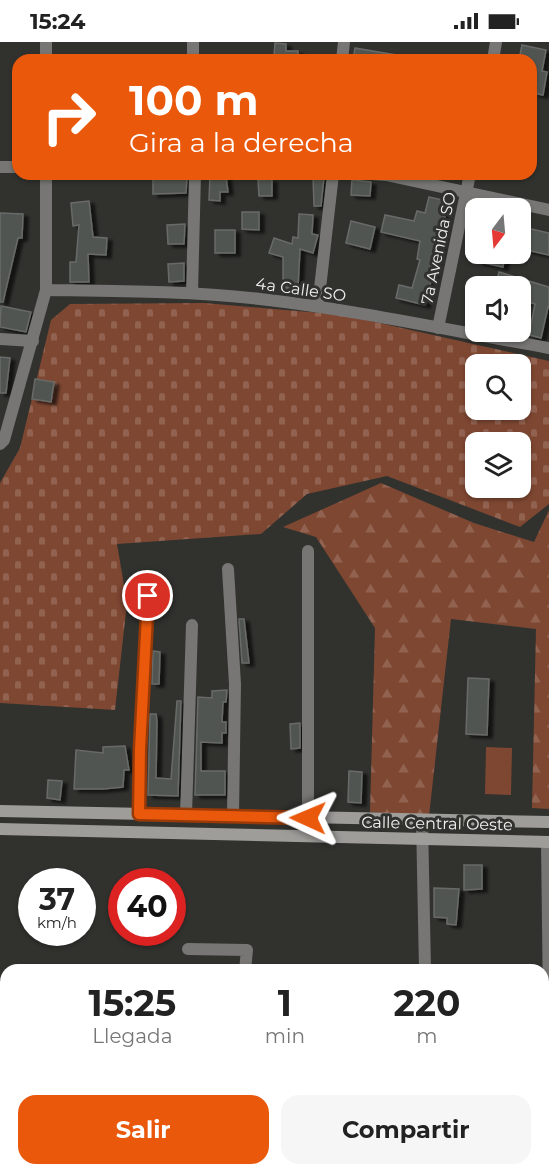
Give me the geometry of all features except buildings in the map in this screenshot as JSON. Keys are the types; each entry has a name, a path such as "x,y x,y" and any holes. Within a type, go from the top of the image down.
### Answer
{"street":[{"path":"2,442 46,290 46,180"},
{"path":"192,293 195,180"},
{"path":"318,306 332,180"},
{"path":"410,180 549,210"},
{"name":"7a Avenida SO","path":"438,328 469,180"},
{"name":"4a Calle SO","path":"46,290 192,293 318,306 549,348"},
{"path":"0,339 33,341"},
{"path":"308,552 308,818"},
{"path":"228,569 235,684 233,816"},
{"path":"139,814 148,596"},
{"path":"186,815 192,626"},
{"name":"Calle Central Oeste","path":"0,811 549,822"},
{"path":"422,820 425,964"},
{"name":"Calle Central Oeste","path":"0,829 548,842"},
{"path":"548,842 549,964"},
{"path":"188,949 247,950 246,964"}],"green space":[{"path":"204,303 344,315 518,354 465,354 465,420 531,420 531,357 549,361 549,504 520,527 387,476 307,494 261,534 117,544 127,603 115,710 0,703 0,483 20,448 51,320 70,304"},
{"path":"381,483 474,523 534,542 549,510 549,809 532,808 536,629 451,619 429,816 370,812 375,628 316,537 283,527"},
{"path":"486,747 512,748 511,795 485,794"}],"route":[{"path":"148,596 139,814 308,818"}]}
